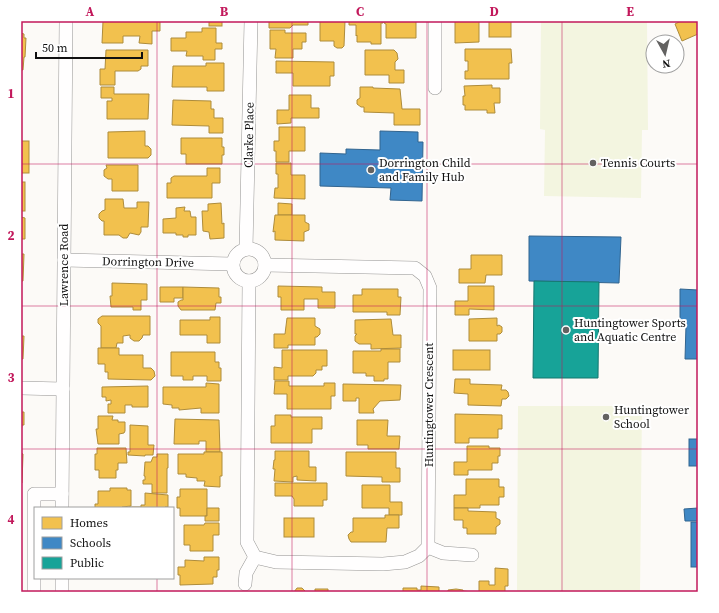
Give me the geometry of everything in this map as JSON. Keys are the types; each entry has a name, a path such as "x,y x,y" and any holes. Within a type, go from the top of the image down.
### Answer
{"street":[{"name":"Lawrence Road","path":"62,507 66,21"},
{"name":"Clarke Place","path":"246,249 251,21"},
{"path":"435,21 435,88"},
{"path":"246,249 255,250 260,253 265,265 261,276 249,281 238,278 232,264 236,254 246,249"},
{"name":"Dorrington Drive","path":"64,260 232,264"},
{"name":"Huntingtower Crescent","path":"265,265 415,268 425,276 430,288 428,547"},
{"path":"249,281 247,542 255,557 276,562 383,564 405,562 419,556 428,547 443,553 472,555"},
{"path":"21,388 63,389"},
{"path":"34,592 34,494 62,494"},
{"path":"245,584 246,573 255,557"},
{"path":"62,579 62,592"}],"green space":[{"path":"541,21 647,21 647,34 645,34 645,74 647,74 648,130 642,130 641,198 544,196 545,130 540,129"},
{"path":"518,406 642,406 640,592 517,592"}],"building: Homes":[{"path":"103,21 160,21 160,31 152,31 152,44 139,43 140,36 123,36 123,43 102,43"},
{"path":"209,21 222,21 222,26 209,26"},
{"path":"269,21 308,21 308,25 293,25 290,28 269,28"},
{"path":"320,21 345,21 344,46 342,48 337,48 334,46 334,41 320,41"},
{"path":"349,21 383,21 383,23 381,23 381,44 357,42 356,25 349,25"},
{"path":"384,21 416,21 416,38 386,38 386,24"},
{"path":"455,21 479,21 479,42 455,43"},
{"path":"489,21 511,21 511,37 489,37"},
{"path":"681,21 698,21 698,34 685,40 685,34 679,34 675,24"},
{"path":"202,28 216,28 216,43 222,43 222,49 215,49 215,60 203,60 203,56 186,56 187,51 171,51 171,38 186,38 186,32 202,32"},
{"path":"270,30 285,30 285,33 306,33 306,42 302,42 302,49 293,49 293,58 275,58 276,49 270,49"},
{"path":"21,33 24,34 24,38 26,38 23,70 21,70"},
{"path":"465,49 511,49 512,63 509,63 509,79 465,79 465,71 468,71 468,61 465,61"},
{"path":"106,50 148,50 148,66 141,66 141,69 138,71 115,71 115,85 100,85 100,69 105,69"},
{"path":"365,50 394,50 397,53 398,59 395,62 395,70 404,70 404,83 389,83 389,75 365,75"},
{"path":"276,61 334,62 334,76 330,76 330,86 293,86 293,73 276,73"},
{"path":"206,63 224,63 224,91 207,91 207,87 172,87 173,66 206,66"},
{"path":"492,85 492,88 500,88 500,103 494,103 495,113 487,113 487,110 465,110 465,105 463,105 463,96 465,96 464,86"},
{"path":"101,87 114,87 114,94 149,94 148,119 107,119 107,101 112,101 112,98 101,98"},
{"path":"360,87 400,89 402,109 420,109 420,125 394,125 394,113 364,112 364,107 357,104 357,100 360,98"},
{"path":"289,95 311,95 311,108 319,108 319,118 291,118 291,123 277,124 277,110 289,110"},
{"path":"173,100 211,101 211,109 214,109 214,118 223,118 223,133 209,133 209,126 172,125"},
{"path":"279,127 305,127 305,151 289,151 289,162 276,162 274,141 279,141"},
{"path":"145,131 145,146 148,146 151,149 151,155 148,158 108,158 108,132"},
{"path":"181,138 222,138 224,155 222,155 222,164 186,164 186,154 181,154"},
{"path":"21,141 29,141 29,173 21,173"},
{"path":"276,163 291,163 291,175 305,175 305,199 274,198 275,188 278,188"},
{"path":"106,165 138,165 138,191 112,191 112,179 108,179 104,176 104,170 107,168"},
{"path":"207,168 220,168 220,183 212,183 212,198 167,198 167,183 171,183 171,178 174,176 207,176"},
{"path":"21,182 25,182 25,211 21,211"},
{"path":"105,199 123,199 124,208 137,208 137,202 149,202 148,227 141,227 141,232 139,235 130,233 127,238 123,238 119,235 104,235 104,221 99,218 99,214 105,210"},
{"path":"221,203 222,224 224,223 224,238 210,239 209,232 203,231 202,211 208,211 208,204"},
{"path":"278,203 292,204 292,215 278,215"},
{"path":"185,207 184,211 190,211 191,217 196,217 196,235 188,235 188,237 183,237 183,235 176,235 176,233 163,233 163,219 176,218 176,208"},
{"path":"275,215 305,215 305,222 309,224 309,230 304,232 304,241 275,240 275,231 273,232"},
{"path":"21,217 25,218 25,239 21,239"},
{"path":"21,254 24,254 23,281 21,281"},
{"path":"471,255 502,255 502,275 486,275 485,283 459,283 459,269 471,269"},
{"path":"112,283 147,284 147,300 141,300 141,310 133,310 133,307 111,307 110,296 112,296"},
{"path":"278,286 322,287 322,292 335,292 335,308 318,308 318,299 304,299 304,310 281,310 281,297 278,297"},
{"path":"468,286 494,286 494,310 469,309 469,315 455,315 455,301 468,301"},
{"path":"160,287 183,287 183,298 174,298 174,302 160,302"},
{"path":"183,287 219,288 221,303 216,303 215,310 181,310 178,306 178,302 183,300"},
{"path":"362,289 398,289 398,297 401,297 400,315 387,315 387,312 353,312 353,295 362,295"},
{"path":"102,316 150,316 150,335 143,335 139,341 134,341 130,338 130,335 123,336 123,343 117,343 116,348 101,348 101,326 98,323 98,319"},
{"path":"210,317 220,317 220,343 207,343 207,335 180,335 180,320 210,320"},
{"path":"287,318 315,318 315,326 320,329 320,334 315,337 315,345 288,345 288,348 274,348 274,334 285,334"},
{"path":"497,318 497,326 499,325 502,327 502,332 497,334 497,341 469,341 469,319"},
{"path":"391,319 393,335 401,335 401,348 371,349 371,344 359,344 355,341 355,336 357,334 355,334 355,320"},
{"path":"21,336 24,336 23,359 21,359"},
{"path":"98,348 119,348 119,355 143,355 143,368 151,368 154,371 155,376 151,380 108,379 108,372 105,372 105,364 98,364"},
{"path":"381,349 400,349 400,362 388,362 388,379 384,379 384,381 374,381 374,376 366,376 366,373 353,373 353,351 381,351"},
{"path":"282,350 327,350 327,366 322,366 322,370 316,370 316,373 313,376 288,376 288,380 274,380 274,367 282,368"},
{"path":"453,350 490,350 490,370 453,370"},
{"path":"171,352 215,352 215,362 219,362 219,368 221,368 221,381 207,381 207,376 193,376 193,380 183,380 183,376 171,376"},
{"path":"455,379 470,379 470,384 502,385 501,390 506,390 509,396 506,399 502,399 501,406 468,405 468,394 454,393"},
{"path":"275,381 289,381 289,386 324,386 324,383 335,383 335,396 331,396 331,409 287,409 287,394 274,394"},
{"path":"206,383 219,384 219,413 201,413 201,408 179,410 179,408 172,408 172,405 163,404 163,387 206,387"},
{"path":"343,384 401,385 400,400 380,401 373,409 374,413 359,413 359,398 356,398 356,401 343,401"},
{"path":"148,386 148,407 132,407 132,405 125,405 125,413 108,413 108,404 111,404 111,400 106,401 106,397 102,397 102,387"},
{"path":"21,412 24,412 24,425 22,425 21,432"},
{"path":"455,414 502,415 502,429 498,429 498,438 469,438 469,443 455,443"},
{"path":"275,415 291,415 291,417 322,417 322,429 312,429 312,443 271,443 271,426 275,426"},
{"path":"98,416 113,416 112,420 125,422 124,433 119,434 119,444 98,444 96,429 98,429"},
{"path":"175,419 219,420 220,452 206,452 206,441 199,441 199,444 174,444"},
{"path":"357,420 388,420 387,436 400,436 399,449 368,449 368,445 357,445"},
{"path":"130,425 148,426 148,445 154,445 153,455 128,455 128,452 130,452"},
{"path":"467,446 489,446 489,448 500,448 498,463 492,463 492,470 468,470 468,475 454,475 454,462 467,462"},
{"path":"97,448 126,448 127,463 118,463 116,478 99,478 99,470 95,470 95,454 97,454"},
{"path":"275,451 309,451 309,467 316,467 316,481 297,480 297,476 293,477 293,482 274,481 275,469 273,469"},
{"path":"204,452 222,452 222,476 220,476 220,487 204,486 205,481 197,481 197,478 186,477 186,474 178,474 178,454 204,454"},
{"path":"346,452 396,452 396,468 400,468 400,482 382,482 382,477 346,476"},
{"path":"21,453 23,454 22,483 21,483"},
{"path":"157,454 168,454 167,493 152,493 152,484 143,484 143,480 145,480 145,462 151,462 153,457 157,457"},
{"path":"466,479 499,479 499,487 504,487 504,497 499,497 499,505 480,505 480,508 454,508 454,495 466,495"},
{"path":"275,483 327,483 327,500 323,500 323,506 294,506 294,499 292,496 275,496"},
{"path":"362,485 390,485 390,502 402,502 402,515 389,515 389,508 362,508"},
{"path":"110,488 127,488 127,490 131,490 131,506 95,507 95,504 98,504 98,491 110,491"},
{"path":"180,489 207,489 207,516 180,516 180,508 177,508 177,497 180,497"},
{"path":"145,493 168,495 168,507 141,507 141,505 145,505"},
{"path":"207,508 219,508 219,521 205,521 205,516 207,516"},
{"path":"454,508 468,508 468,511 496,512 496,518 500,520 500,524 496,527 496,534 467,534 467,528 463,528 463,520 454,520"},
{"path":"385,515 399,515 399,528 387,528 386,542 351,542 348,535 353,532 353,518 385,518"},
{"path":"284,518 314,518 314,537 284,537"},
{"path":"205,523 219,523 219,535 213,535 213,551 190,551 190,545 184,545 184,525 204,525"},
{"path":"204,557 219,557 219,570 217,570 217,577 213,577 213,584 180,585 178,567 185,567 185,560 204,561"},
{"path":"495,568 508,569 508,586 505,586 505,592 479,592 479,581 489,581 489,585 495,585"},
{"path":"421,586 439,587 439,592 403,592 403,588 417,588 417,590 421,590"},
{"path":"297,588 302,588 306,592 294,592"},
{"path":"315,589 328,589 328,592 315,592"},
{"path":"456,589 473,592 448,592 448,590"}],"building: Schools":[{"name":"Dorrington Child and Family Hub","path":"380,131 418,132 418,142 423,142 422,201 390,200 391,188 320,186 320,153 346,154 346,149 380,150"},
{"path":"529,236 621,237 619,283 529,281"},
{"path":"680,289 698,290 698,359 685,359 686,325 680,325"},
{"path":"689,439 698,439 698,466 689,466"},
{"path":"698,508 698,521 685,521 684,509"},
{"path":"691,522 698,522 698,567 691,567"}],"building: Public":[{"name":"Huntingtower Sports and Aquatic Centre","path":"534,281 599,282 598,378 533,378"}],"place":[{"name":"Tennis Courts","path":"593,163"},
{"name":"Dorrington Child and Family Hub","path":"371,170"},
{"name":"Huntingtower Sports and Aquatic Centre","path":"566,330"},
{"name":"Huntingtower School","path":"606,417"}]}
